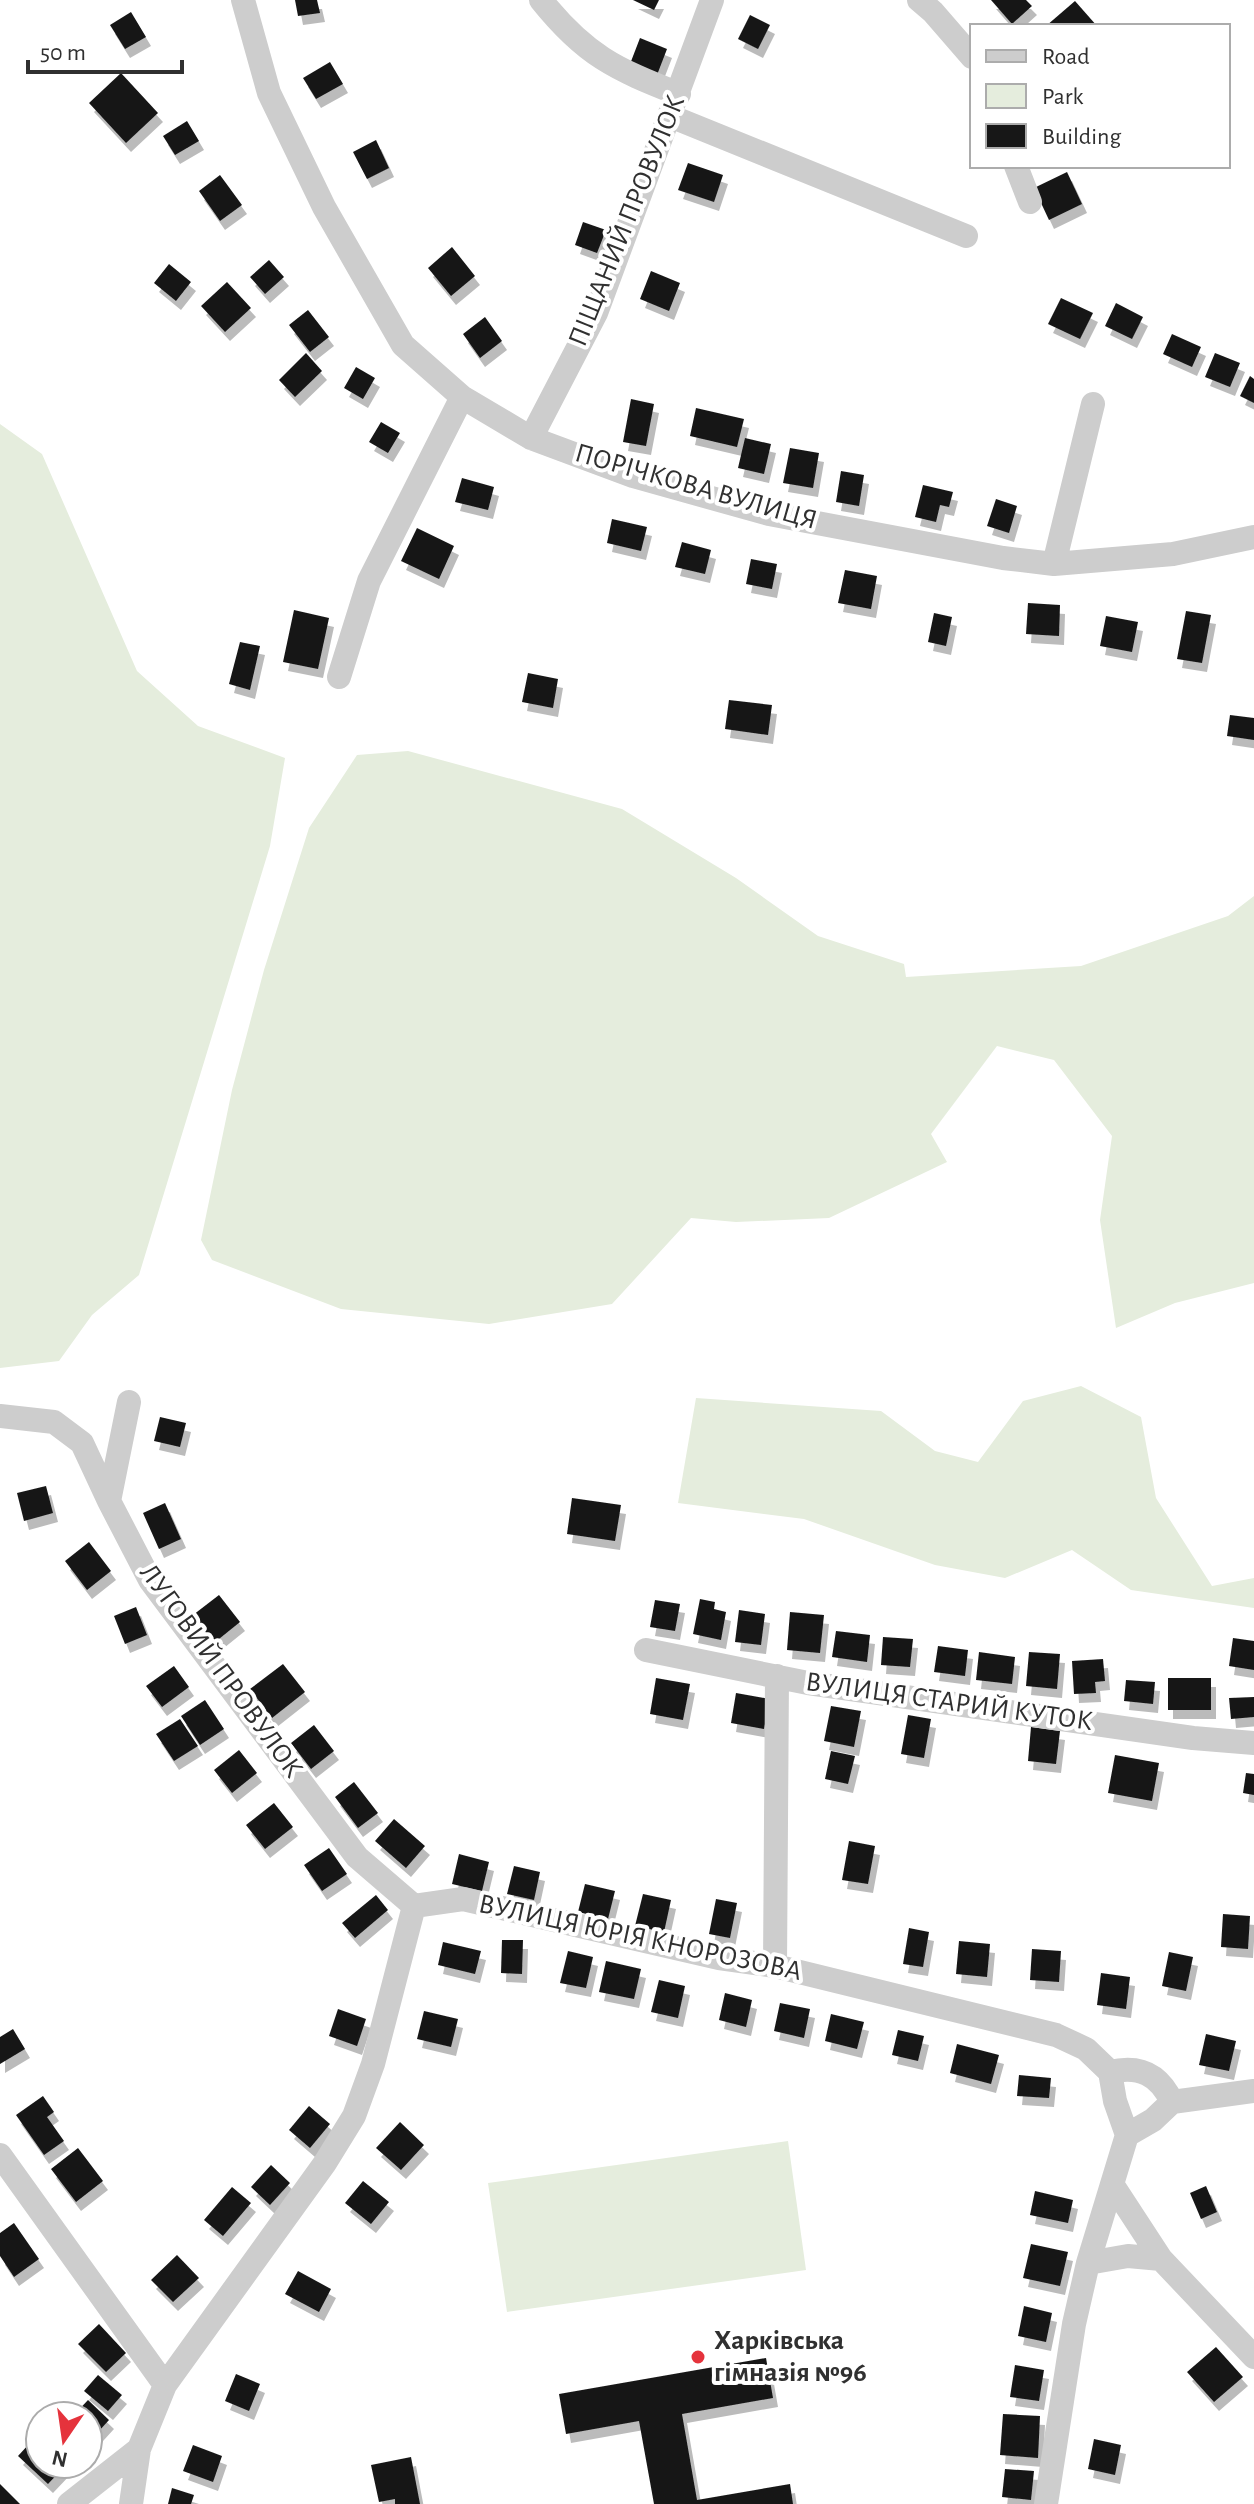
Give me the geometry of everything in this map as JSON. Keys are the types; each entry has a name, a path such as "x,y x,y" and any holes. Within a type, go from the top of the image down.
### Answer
{"street":[{"name":"ПОРІЧКОВА ВУЛИЦЯ","path":"243,0 269,93 324,207 403,345 462,397 531,438 633,476 769,514 1003,558 1054,564 1173,554 1254,537"},
{"path":"541,0 562,26 592,53 675,105 966,236"},
{"name":"ПІЩАНИЙ ПРОВУЛОК","path":"531,438 596,313 712,0"},
{"path":"919,0 970,55"},
{"path":"1017,168 1030,202"},
{"path":"339,677 369,581 462,397"},
{"path":"1054,564 1093,404"},
{"path":"109,1501 129,1402"},
{"name":"ЛУГОВИЙ ПРОВУЛОК","path":"0,1416 54,1422 82,1443 150,1580 357,1857 414,1906"},
{"name":"ВУЛИЦЯ СТАРИЙ КУТОК","path":"646,1650 777,1676 1193,1738 1254,1743"},
{"path":"775,1966 777,1676"},
{"name":"ВУЛИЦЯ ЮРІЯ КНОРОЗОВА","path":"414,1906 463,1899 719,1958 775,1966 1056,2035 1086,2049 1110,2072"},
{"path":"131,2504 139,2449 165,2385 325,2163 354,2116 373,2064 414,1906"},
{"path":"1046,2504 1074,2324 1088,2263 1127,2135 1115,2101 1110,2072 1125,2068 1155,2077 1172,2102"},
{"path":"1127,2135 1153,2120 1172,2102 1254,2091"},
{"path":"0,2155 165,2385"},
{"path":"1112,2184 1161,2259 1254,2357"},
{"path":"1088,2263 1128,2256 1161,2259"},
{"path":"69,2504 139,2449"}],"green space":[{"path":"0,424 42,454 137,671 198,726 285,758 270,846 139,1275 92,1315 59,1361 0,1368"},
{"path":"408,751 622,809 736,878 818,936 904,964 906,977 1081,966 1228,916 1254,896 1254,1283 1175,1303 1116,1328 1100,1220 1112,1136 1054,1060 997,1046 931,1134 947,1162 829,1218 736,1222 691,1218 612,1304 489,1324 341,1309 212,1260 201,1240 232,1090 264,970 309,828 357,755"},
{"path":"1081,1386 1141,1417 1156,1498 1212,1586 1254,1578 1254,1608 1131,1590 1072,1550 1005,1578 935,1565 804,1519 678,1503 696,1398 881,1411 935,1451 978,1462 1023,1401"},
{"path":"788,2141 806,2270 507,2312 488,2183"}],"building":[{"path":"295,0 317,0 320,13 298,16"},
{"path":"633,0 659,0 654,10"},
{"path":"991,0 1026,0 1032,6 1012,24"},
{"path":"1075,1 1095,24 1048,24"},
{"path":"131,12 146,37 125,49 110,25"},
{"path":"750,15 770,25 758,49 738,39"},
{"path":"640,38 667,49 657,75 630,64"},
{"path":"330,62 343,84 316,99 303,78"},
{"path":"121,73 158,113 126,143 89,103"},
{"path":"187,121 199,141 175,155 163,136"},
{"path":"376,140 389,168 367,179 353,152"},
{"path":"688,163 723,175 714,202 678,190"},
{"path":"1067,172 1082,204 1049,220 1034,188"},
{"path":"220,175 242,205 220,221 199,191"},
{"path":"583,222 606,230 597,253 575,245"},
{"path":"452,247 475,276 451,296 428,268"},
{"path":"269,260 284,277 265,294 250,277"},
{"path":"169,264 191,282 176,301 154,283"},
{"path":"651,271 680,283 669,311 640,299"},
{"path":"227,282 251,308 225,332 201,306"},
{"path":"1061,298 1093,313 1080,339 1048,324"},
{"path":"1116,303 1143,317 1132,339 1105,326"},
{"path":"308,310 329,337 310,352 289,325"},
{"path":"485,317 502,341 480,358 463,334"},
{"path":"1172,334 1201,347 1192,367 1163,354"},
{"path":"306,353 322,371 295,397 279,380"},
{"path":"1215,353 1240,363 1230,387 1205,377"},
{"path":"356,367 375,378 363,399 344,388"},
{"path":"1250,376 1254,379 1254,403 1240,396"},
{"path":"631,399 654,404 646,446 623,442"},
{"path":"696,408 744,419 737,447 690,436"},
{"path":"381,422 400,433 388,453 369,442"},
{"path":"745,438 771,444 764,474 738,468"},
{"path":"790,448 819,453 813,488 783,483"},
{"path":"841,471 864,475 859,506 836,502"},
{"path":"462,478 494,487 488,510 455,502"},
{"path":"923,485 953,492 949,507 940,505 936,522 915,517"},
{"path":"996,499 1017,506 1009,533 987,526"},
{"path":"612,519 647,527 641,551 607,543"},
{"path":"417,528 454,546 439,579 401,561"},
{"path":"682,542 711,550 705,574 675,567"},
{"path":"751,559 777,564 772,589 746,584"},
{"path":"845,570 877,576 871,609 838,603"},
{"path":"1028,603 1060,605 1059,636 1026,634"},
{"path":"294,610 329,618 318,669 283,662"},
{"path":"1186,611 1211,615 1202,663 1177,659"},
{"path":"934,613 952,617 946,646 928,642"},
{"path":"1106,616 1138,622 1132,652 1100,646"},
{"path":"240,642 260,646 250,690 229,684"},
{"path":"528,673 558,679 553,708 522,702"},
{"path":"729,700 772,705 768,735 725,729"},
{"path":"1230,715 1254,718 1254,740 1227,736"},
{"path":"160,1417 186,1423 180,1447 154,1441"},
{"path":"46,1486 53,1513 24,1521 17,1493"},
{"path":"572,1498 621,1505 615,1541 567,1534"},
{"path":"165,1503 181,1539 159,1549 143,1513"},
{"path":"89,1542 111,1571 87,1590 65,1561"},
{"path":"219,1595 240,1622 214,1643 193,1615"},
{"path":"700,1599 715,1602 714,1609 726,1612 721,1640 693,1634"},
{"path":"655,1600 680,1604 675,1631 650,1627"},
{"path":"136,1607 147,1635 125,1644 114,1616"},
{"path":"739,1610 765,1614 761,1645 735,1642"},
{"path":"790,1612 824,1615 820,1653 787,1650"},
{"path":"836,1631 870,1635 867,1662 832,1657"},
{"path":"883,1637 913,1639 910,1667 881,1665"},
{"path":"1233,1638 1254,1641 1254,1670 1229,1666"},
{"path":"938,1646 968,1650 965,1676 934,1672"},
{"path":"979,1652 1015,1657 1012,1684 976,1680"},
{"path":"1029,1652 1060,1654 1057,1689 1026,1686"},
{"path":"1103,1659 1105,1681 1095,1682 1096,1693 1074,1694 1072,1661"},
{"path":"283,1664 305,1692 272,1718 250,1689"},
{"path":"174,1666 189,1687 162,1707 146,1686"},
{"path":"656,1678 690,1684 683,1720 650,1714"},
{"path":"1168,1678 1211,1678 1211,1710 1168,1710"},
{"path":"1126,1680 1155,1682 1153,1704 1124,1701"},
{"path":"736,1693 770,1699 764,1729 731,1723"},
{"path":"1254,1697 1254,1717 1231,1719 1229,1698"},
{"path":"205,1700 224,1729 200,1745 181,1716"},
{"path":"831,1706 861,1711 854,1747 824,1741"},
{"path":"908,1715 931,1719 924,1758 901,1754"},
{"path":"180,1719 198,1746 174,1761 156,1734"},
{"path":"314,1725 334,1751 311,1769 291,1743"},
{"path":"1031,1727 1060,1731 1056,1764 1028,1761"},
{"path":"239,1750 257,1773 232,1793 214,1770"},
{"path":"831,1751 855,1756 848,1784 825,1779"},
{"path":"1115,1755 1159,1763 1152,1801 1108,1793"},
{"path":"1246,1773 1254,1774 1254,1795 1243,1793"},
{"path":"354,1782 378,1813 358,1828 335,1797"},
{"path":"274,1803 293,1827 265,1849 246,1825"},
{"path":"394,1819 425,1846 406,1868 375,1841"},
{"path":"849,1841 875,1846 868,1884 842,1880"},
{"path":"329,1848 347,1874 322,1891 304,1865"},
{"path":"459,1854 489,1862 482,1891 452,1884"},
{"path":"514,1866 540,1872 534,1900 507,1894"},
{"path":"585,1884 615,1891 608,1919 578,1912"},
{"path":"643,1894 671,1900 664,1932 635,1926"},
{"path":"376,1895 388,1910 355,1938 342,1923"},
{"path":"716,1899 737,1903 730,1938 709,1934"},
{"path":"1223,1914 1250,1916 1248,1949 1221,1947"},
{"path":"909,1928 929,1932 923,1967 903,1964"},
{"path":"502,1940 523,1940 522,1974 501,1973"},
{"path":"959,1941 990,1944 987,1977 956,1974"},
{"path":"443,1942 481,1951 475,1974 438,1965"},
{"path":"1032,1949 1061,1951 1059,1982 1030,1980"},
{"path":"568,1951 593,1957 586,1988 560,1983"},
{"path":"1169,1952 1193,1957 1186,1991 1162,1986"},
{"path":"606,1961 641,1969 634,1999 599,1992"},
{"path":"1101,1973 1130,1977 1126,2009 1097,2005"},
{"path":"659,1980 685,1986 678,2018 651,2012"},
{"path":"725,1993 752,2000 746,2027 719,2020"},
{"path":"780,2003 810,2009 804,2038 774,2031"},
{"path":"338,2009 366,2019 357,2046 329,2036"},
{"path":"424,2011 458,2019 451,2047 417,2039"},
{"path":"831,2014 864,2022 857,2049 825,2041"},
{"path":"13,2029 25,2049 0,2064 0,2037"},
{"path":"898,2030 924,2036 918,2061 892,2055"},
{"path":"1206,2034 1236,2041 1229,2071 1199,2065"},
{"path":"957,2044 999,2055 991,2084 950,2073"},
{"path":"1019,2075 1051,2078 1049,2098 1017,2096"},
{"path":"43,2096 54,2112 47,2117 64,2141 44,2155 16,2115"},
{"path":"309,2106 330,2124 310,2148 289,2130"},
{"path":"400,2122 424,2145 401,2170 376,2148"},
{"path":"78,2148 103,2181 76,2202 51,2169"},
{"path":"271,2165 290,2183 270,2205 251,2187"},
{"path":"363,2181 389,2202 371,2224 345,2203"},
{"path":"1206,2186 1217,2212 1201,2219 1190,2193"},
{"path":"232,2187 251,2203 223,2236 204,2220"},
{"path":"1035,2191 1073,2200 1068,2223 1030,2215"},
{"path":"14,2223 39,2259 14,2277 0,2256 0,2233"},
{"path":"1031,2244 1068,2252 1060,2286 1023,2278"},
{"path":"177,2255 199,2278 173,2302 151,2280"},
{"path":"298,2271 331,2289 319,2312 285,2294"},
{"path":"1024,2306 1052,2313 1046,2342 1018,2336"},
{"path":"99,2324 126,2353 106,2372 78,2344"},
{"path":"1216,2347 1243,2377 1214,2402 1187,2372"},
{"path":"766,2358 773,2398 682,2414 697,2500 790,2484 793,2504 654,2504 639,2421 566,2434 559,2394"},
{"path":"1015,2365 1044,2370 1039,2401 1010,2397"},
{"path":"236,2374 260,2384 249,2411 225,2401"},
{"path":"98,2375 122,2395 108,2411 104,2408 104,2400 95,2400 84,2391"},
{"path":"1003,2414 1040,2416 1038,2458 1000,2455"},
{"path":"1094,2439 1121,2445 1115,2475 1088,2469"},
{"path":"193,2445 222,2456 213,2482 183,2471"},
{"path":"411,2457 420,2504 395,2504 395,2499 379,2502 371,2465"},
{"path":"1005,2469 1034,2471 1031,2500 1002,2497"},
{"path":"0,2484 20,2504 0,2504"},
{"path":"172,2488 194,2495 191,2504 168,2504"}],"place":[{"name":"Харківська гімназія №96","path":"698,2357"}]}
